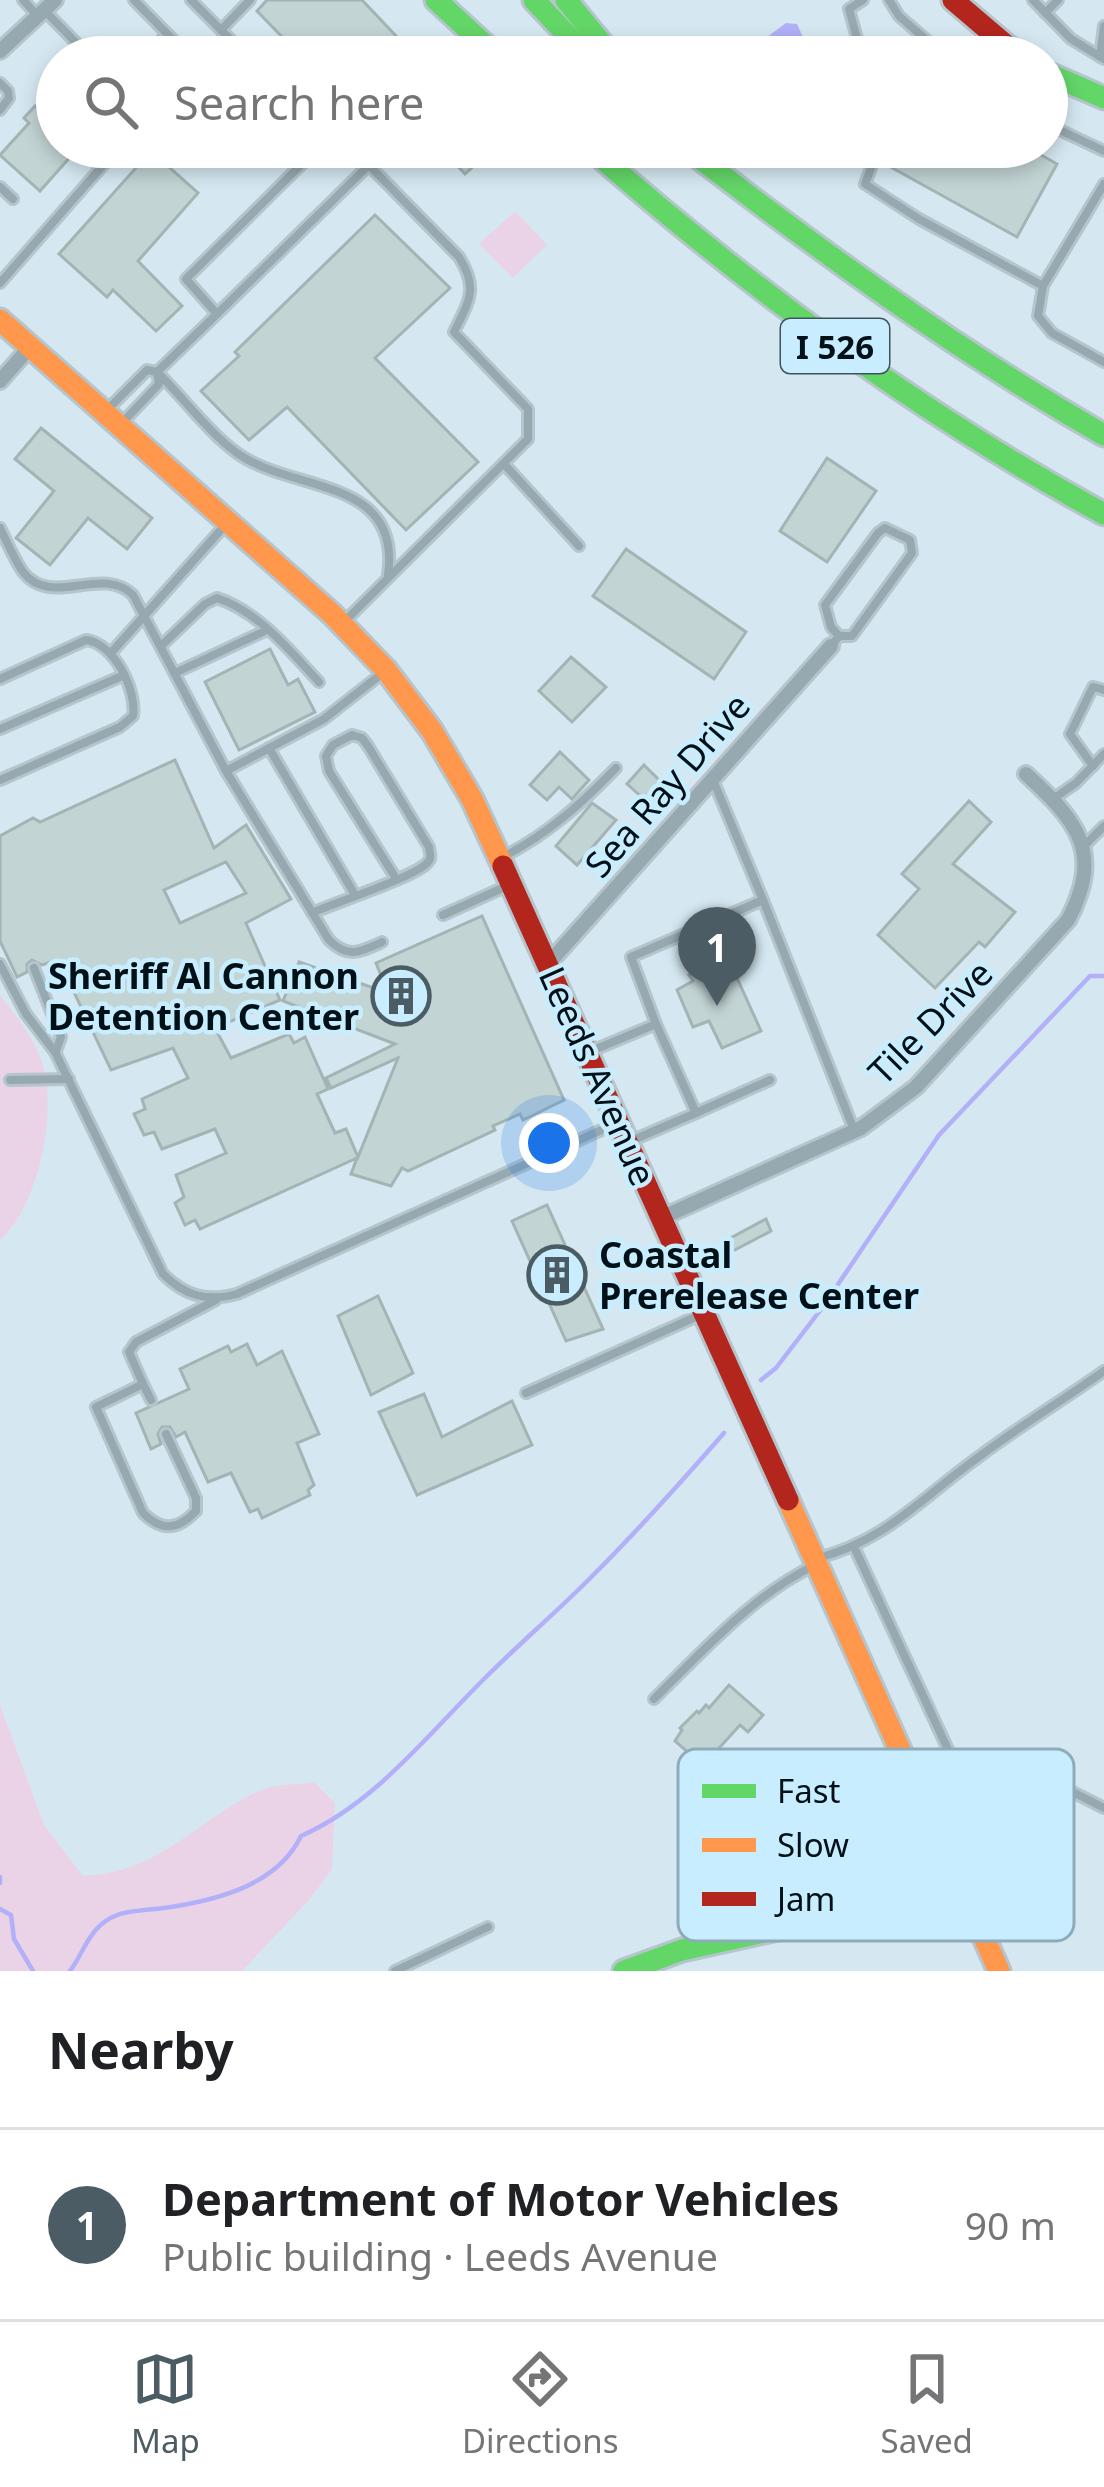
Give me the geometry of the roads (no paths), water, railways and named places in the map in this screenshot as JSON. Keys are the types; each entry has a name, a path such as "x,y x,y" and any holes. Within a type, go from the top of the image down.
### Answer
{"main road":[{"path":"436,0 476,36"},
{"path":"452,0 482,36"},
{"path":"534,0 568,36"},
{"path":"566,0 596,36"},
{"path":"967,4 999,36"},
{"path":"1068,82 1104,98"},
{"name":"I 526","path":"614,168 740,276 841,350 970,438 1104,514"},
{"name":"I 526","path":"712,168 881,297 1004,380 1104,435"},
{"path":"725,168 775,217"},
{"name":"Leeds Avenue","path":"0,320 342,624 386,670 432,731 472,799 548,964 897,1749"},
{"path":"637,1969 682,1950 723,1941"},
{"name":"Leeds Avenue","path":"985,1941 999,1971"}],"street":[{"path":"0,51 45,8"},
{"path":"0,381 30,347"},
{"name":"Sea Ray Drive","path":"548,964 835,641"},
{"path":"1025,774 1064,809 1083,847"},
{"name":"Tile Drive","path":"661,1218 854,1131 916,1087 1068,920 1084,893 1089,868 1083,847"}],"lane":[{"path":"23,0 45,8 71,36"},
{"path":"134,0 169,36"},
{"path":"191,0 227,36"},
{"path":"221,30 250,0"},
{"path":"856,36 849,9 863,0"},
{"path":"889,0 918,36"},
{"path":"1033,0 1068,36"},
{"path":"1045,14 1058,0"},
{"path":"1068,36 1102,58 1104,26"},
{"path":"0,83 9,98 0,110"},
{"path":"1068,134 1104,151"},
{"path":"0,284 101,168"},
{"path":"217,314 186,279 298,168"},
{"path":"158,372 366,168"},
{"path":"342,624 528,440 528,409 454,332 470,298 471,276 459,257 372,168"},
{"path":"871,168 865,184 1043,286"},
{"path":"1104,184 1043,286 1038,316 1052,333 1104,362"},
{"path":"0,187 13,199"},
{"path":"111,419 147,370 158,372 238,454 358,500 387,532 392,552 388,575"},
{"path":"111,419 159,384 158,372"},
{"path":"505,465 579,546"},
{"path":"112,653 228,522"},
{"path":"0,528 23,572 34,582 51,589 108,581 123,586 145,615 226,771 329,940 341,952 355,954 382,942"},
{"path":"894,529 910,540 912,553 852,636 835,641 825,605 878,533 894,529"},
{"path":"161,646 217,598 268,629 319,682"},
{"path":"175,673 268,629"},
{"path":"0,679 86,640 100,642 112,653 134,703 133,716 120,727 0,781"},
{"path":"226,771 324,719 386,670"},
{"path":"0,729 122,676"},
{"path":"1093,766 1070,734 1093,687 1104,689"},
{"path":"312,913 395,878 426,864 429,847 368,746 352,735 333,745 326,756 328,771 395,878"},
{"path":"269,748 355,895"},
{"path":"1054,799 1104,754"},
{"path":"499,858 542,837 616,767"},
{"path":"713,780 854,1131"},
{"path":"1083,847 1104,826"},
{"path":"442,915 511,884"},
{"path":"696,1113 631,957 763,900"},
{"path":"0,964 26,1014 55,1052 164,1274 177,1288 217,1299"},
{"path":"34,968 61,1037 55,1052"},
{"path":"587,1052 656,1024"},
{"path":"10,1080 69,1079"},
{"path":"151,1400 129,1352 136,1342 217,1299 623,1133 696,1113 770,1080"},
{"path":"526,1394 704,1313"},
{"path":"654,1699 782,1581 814,1562 855,1549 889,1527 990,1448 1104,1371"},
{"path":"143,1384 96,1407 143,1513 169,1528 183,1524 196,1511 196,1498 166,1433"},
{"path":"855,1549 948,1749"},
{"path":"1074,1795 1104,1808"},
{"path":"395,1971 488,1927"}],"water":[{"path":"786,23 797,24 802,36 768,36"}],"waterway":[{"path":"761,1380 776,1368 822,1308 939,1135 1090,976 1104,976"},
{"path":"70,1971 94,1932 108,1920 242,1888 276,1867 301,1836 378,1786 613,1555 724,1433"},
{"path":"0,1877 0,1883"},
{"path":"0,1909 11,1915 14,1939 33,1971"}],"place":[{"name":"Sheriff Al Cannon Detention Center","path":"401,996"},
{"name":"Department of Motor Vehicles","path":"717,1006"},
{"name":"Coastal Prerelease Center","path":"557,1275"}]}
